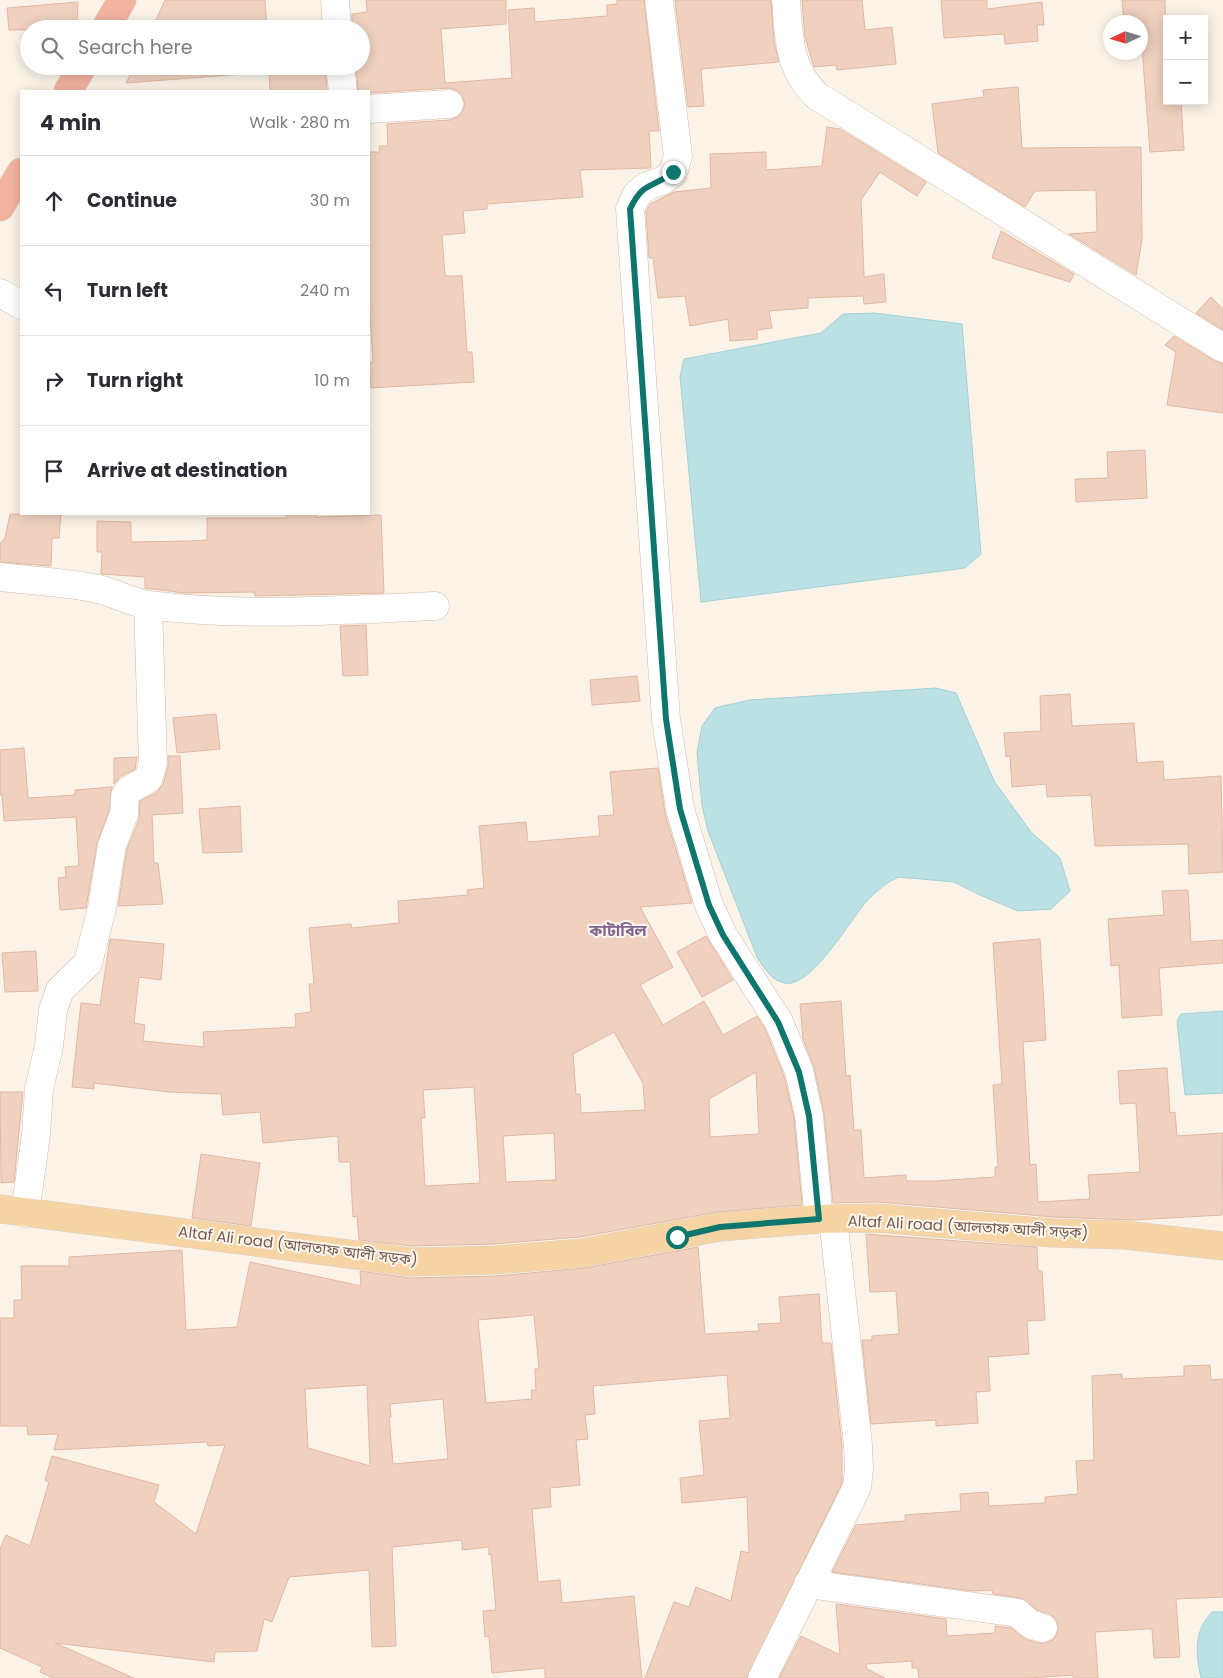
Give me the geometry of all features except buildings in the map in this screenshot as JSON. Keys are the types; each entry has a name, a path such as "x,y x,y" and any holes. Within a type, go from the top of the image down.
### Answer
{"highway":[{"path":"110,20 122,0"},
{"path":"69,90 78,75"},
{"path":"0,207 20,174"}],"main road":[{"name":"Altaf Ali road (আলতাফ আলী সড়ক)","path":"12,1211 410,1262 485,1261 582,1253 720,1227 826,1219 876,1218 1053,1233 1124,1235 1223,1246"}],"street":[{"path":"335,0 336,20"},
{"path":"658,0 678,156 673,172 662,181 647,186 637,194 630,209 666,719 680,809 709,905 723,935 778,1022 799,1072 809,1116 826,1219 859,1469 856,1488 762,1678"},
{"path":"786,0 788,32 795,66 804,83 817,96 1223,348"},
{"path":"341,75 343,90"},
{"path":"370,109 449,104"},
{"path":"0,293 20,304"},
{"path":"0,577 95,588 148,605 202,610 435,606"},
{"path":"12,1211 36,1135 39,1089 49,1046 53,1010 60,990 88,963 102,908 112,845 124,814 125,796 129,790 148,779 153,763 148,605"},
{"path":"808,1584 1018,1613 1030,1624 1043,1628"}],"water":[{"path":"874,313 962,324 981,554 965,568 701,602 680,376 684,359 821,333 843,314"},
{"path":"936,688 956,693 994,781 1031,832 1060,858 1070,891 1051,909 1018,911 954,882 899,877 886,884 869,899 829,952 806,975 795,982 784,983 775,979 768,973 757,957 708,831 702,805 697,753 702,726 715,708 750,700"},
{"path":"1223,1011 1223,1093 1185,1095 1177,1021 1181,1014"},
{"path":"1212,1612 1223,1612 1223,1678 1201,1678 1197,1652 1199,1635"}],"district":[{"name":"কাটাবিল","path":"618,930"}],"route":[{"path":"673,172 662,181 647,186 637,194 630,209 666,719 680,809 694,861 709,905 723,935 778,1022 799,1072 809,1116 819,1219 720,1227 677,1237"}]}
